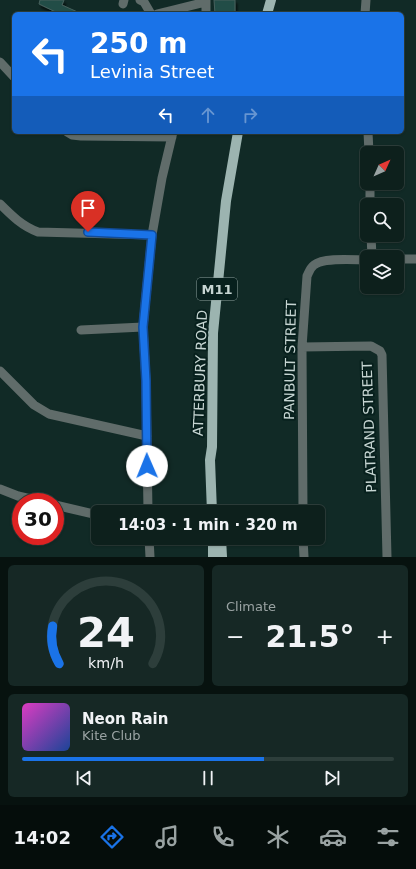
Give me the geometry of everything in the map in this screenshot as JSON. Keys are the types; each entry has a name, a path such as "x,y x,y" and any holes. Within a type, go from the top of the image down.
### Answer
{"main road":[{"path":"268,12 271,0"},
{"name":"ATTERBURY ROAD","path":"212,505 210,460 212,447 214,325 226,201 238,134"},
{"name":"ATTERBURY ROAD","path":"212,447 215,461 218,505"},
{"path":"213,545 213,557"},
{"path":"221,545 222,557"}],"street":[{"path":"365,12 366,0"},
{"path":"144,1 150,12"},
{"path":"165,12 206,1 206,12"},
{"path":"0,62 12,75"},
{"path":"70,134 81,136 173,135 162,178 152,235 143,327 146,381 148,505"},
{"path":"368,134 369,146"},
{"path":"0,204 20,223 38,232 152,235"},
{"path":"404,259 416,258"},
{"name":"PANBULT STREET","path":"303,505 302,347 307,276 310,269 318,262 329,260 360,260"},
{"path":"81,330 143,327"},
{"name":"PLATRAND STREET","path":"302,347 371,346 380,351 382,355 387,557"},
{"path":"0,371 34,405 49,414 147,436"},
{"path":"0,489 12,494"},
{"path":"64,507 91,513"},
{"path":"149,545 150,557"},
{"path":"303,545 304,557"}],"building":[{"path":"40,0 64,0 62,5 78,12 56,12 39,4"},
{"path":"214,0 235,0 235,12 215,12"}],"route":[{"path":"88,232 152,235 143,327 146,381 147,466"}]}
